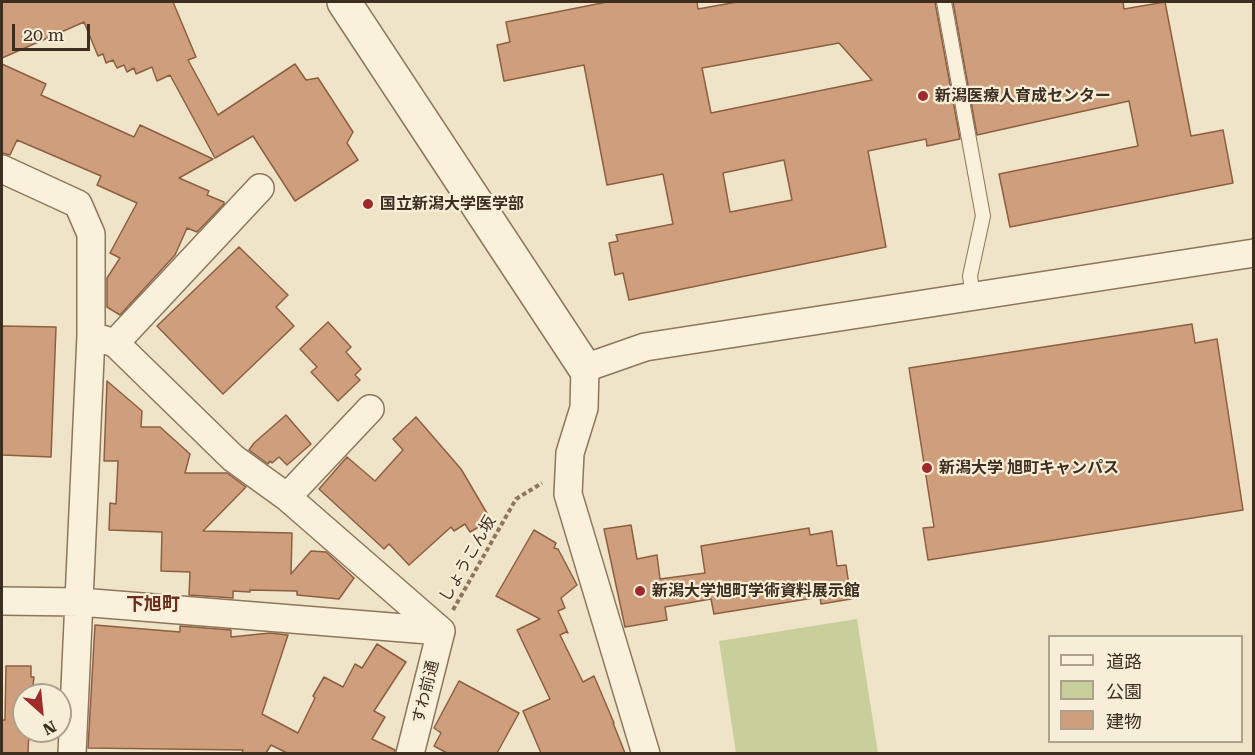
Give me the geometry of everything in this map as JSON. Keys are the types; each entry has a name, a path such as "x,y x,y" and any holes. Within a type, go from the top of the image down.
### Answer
{"street":[{"path":"344,2 585,368 584,408 570,453 568,494 646,753"},
{"path":"2,169 78,204 92,234 103,339 80,602 72,753"},
{"path":"103,339 260,188"},
{"path":"585,368 645,347 1254,253"},
{"path":"103,339 232,458 287,497 441,632"},
{"path":"287,497 370,409"},
{"path":"2,601 80,602 441,632"},
{"name":"すわ前通","path":"410,753 441,632"}],"lane":[{"path":"944,2 982,216 970,276 973,297"}],"path":[{"name":"しょうこん坂","path":"441,632 516,499 547,480"}],"green space":[{"path":"857,619 878,753 736,753 719,641"}],"building":[{"path":"2,2 173,2 196,57 188,60 218,115 295,64 306,80 318,78 353,132 347,143 358,160 295,201 253,136 215,158 170,75 157,81 152,67 136,74 134,68 127,72 124,65 117,68 113,60 106,63 103,54 98,56 84,22 2,58"},
{"path":"607,2 697,2 698,9 737,2 935,2 960,139 927,146 926,139 868,151 886,247 629,300 623,273 615,275 609,243 618,241 616,235 673,224 663,174 607,185 584,65 504,81 497,45 510,42 506,22","holes":["839,43 872,80 711,113 702,68","784,160 792,200 730,212 723,173"]},
{"path":"953,2 1123,2 1124,9 1165,2 1191,136 1223,130 1233,183 1010,227 999,174 1138,146 1129,101 977,135"},
{"path":"2,64 46,84 41,95 134,137 140,125 213,159 179,178 209,191 207,195 224,204 197,232 187,228 175,255 120,315 107,307 107,278 120,258 110,253 137,203 97,185 101,176 17,140 10,155 2,153"},
{"path":"239,247 288,295 276,307 294,326 223,394 157,326"},
{"path":"328,322 351,347 346,352 361,369 355,375 360,380 338,401 311,372 317,367 300,349"},
{"path":"1192,324 1195,343 1217,339 1243,510 928,560 923,528 934,527 909,368"},
{"path":"2,326 56,327 51,457 2,455"},
{"path":"107,381 142,411 141,427 160,427 190,454 185,473 227,473 246,487 203,531 292,533 291,574 311,551 326,552 354,578 339,599 297,595 297,591 233,591 233,598 189,595 190,572 161,571 162,532 109,530 110,503 116,504 118,461 104,461"},
{"path":"286,415 311,444 287,465 279,457 268,464 249,450"},
{"path":"416,417 461,469 491,520 470,532 465,524 454,531 451,527 409,565 389,544 384,549 319,489 347,457 375,481 403,450 393,439"},
{"path":"631,525 637,559 657,555 660,579 705,573 701,546 809,528 810,535 832,531 837,566 846,565 851,599 821,604 820,597 714,614 711,599 665,607 667,620 625,627 604,529"},
{"path":"534,530 556,543 554,548 558,549 577,585 561,598 565,608 558,611 568,633 560,635 583,682 594,676 625,753 541,753 523,711 550,699 517,630 540,619 496,596"},
{"path":"95,625 180,632 180,626 231,630 231,637 270,633 288,635 262,714 298,733 315,698 313,696 324,677 343,687 355,664 362,668 377,644 406,662 374,711 385,717 372,739 395,750 395,753 287,753 271,745 266,753 242,753 243,750 88,748"},
{"path":"6,666 31,666 33,683 12,683 12,743 28,743 28,753 2,753 2,720 5,720"},
{"path":"459,681 519,713 497,753 447,753 434,746 441,733 434,728"}],"place":[{"name":"新潟医療人育成センター","path":"923,96"},
{"name":"国立新潟大学医学部","path":"368,204"},
{"name":"新潟大学 旭町キャンパス","path":"927,468"},
{"name":"新潟大学旭町学術資料展示館","path":"640,591"}],"district":[{"name":"下旭町","path":"153,605"}]}
